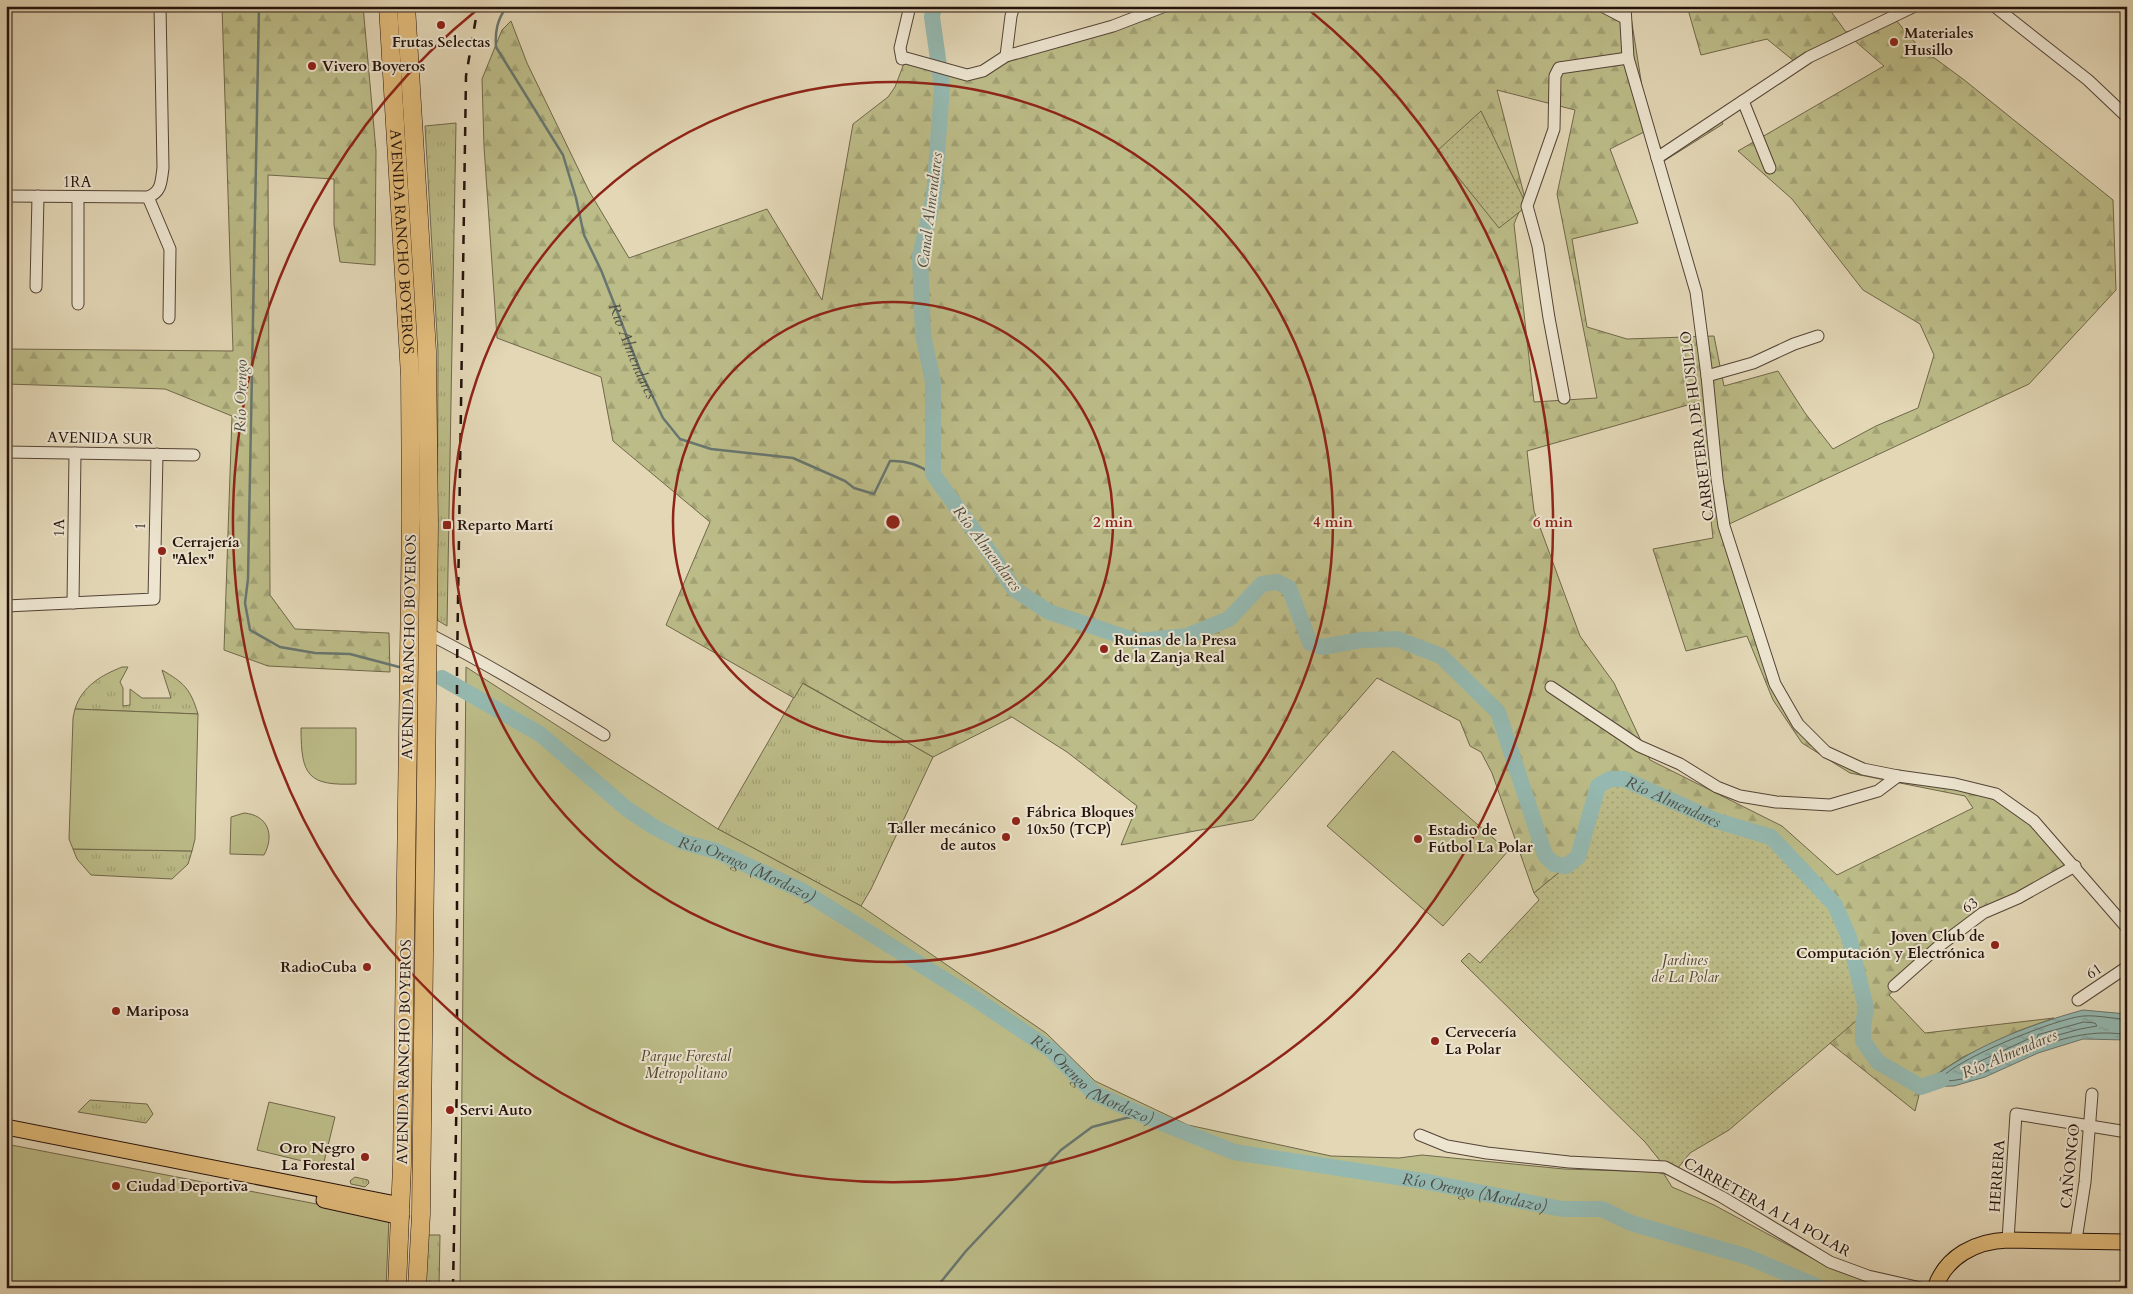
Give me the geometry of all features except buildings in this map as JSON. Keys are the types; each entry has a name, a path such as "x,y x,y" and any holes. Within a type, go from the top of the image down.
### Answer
{"highway":[{"name":"AVENIDA RANCHO BOYEROS","path":"388,6 410,376 409,691 401,1215 397,1288"},
{"name":"AVENIDA RANCHO BOYEROS","path":"406,6 427,351 429,515 421,1166 417,1288"},
{"path":"419,1248 417,1220 401,1215 421,1166"}],"main road":[{"path":"6,1127 401,1215"},
{"path":"6,1137 401,1215"},
{"path":"1935,1288 1944,1269 1959,1255 1988,1242 2008,1240 2127,1242"}],"street":[{"path":"160,6 163,168 160,189 156,194 148,197 170,249 169,318"},
{"path":"910,6 900,48 902,59 906,58 967,75 983,71 1006,56 1113,26 1165,6"},
{"path":"1006,56 1014,6"},
{"path":"1602,6 1625,12"},
{"path":"1658,158 1809,57 1915,6"},
{"path":"1994,6 2088,80 2127,117"},
{"name":"CARRETERA DE HUSILLO","path":"1625,12 1628,58 1692,274 1707,376 1717,479 1724,526 1775,684 1798,724 1826,752 1863,769 1955,784 1996,794 2034,822 2075,866 2127,928"},
{"path":"1564,398 1538,246 1527,206 1554,130 1555,76 1560,68 1628,58"},
{"path":"1743,101 1770,168"},
{"name":"1RA","path":"6,196 148,197"},
{"path":"36,287 38,196"},
{"path":"78,197 78,304"},
{"path":"1707,376 1753,363 1794,344 1818,336"},
{"name":"AVENIDA SUR","path":"6,452 194,455"},
{"name":"1A","path":"73,603 75,453"},
{"name":"1","path":"73,603 154,599 157,454"},
{"path":"6,606 73,603"},
{"path":"427,634 458,649 534,692 604,735"},
{"path":"1551,687 1639,746 1680,764 1717,787 1740,796 1776,802 1830,805 1878,791 1898,776"},
{"name":"63","path":"1894,986 1939,946 1983,913 2018,898 2075,866"},
{"name":"61","path":"2078,1000 2127,967"},
{"name":"CAÑONGO","path":"2076,1240 2085,1182 2092,1094"},
{"name":"HERRERA","path":"2008,1240 2016,1114 2090,1126"},
{"path":"2090,1126 2127,1132"},
{"name":"CARRETERA A LA POLAR","path":"1420,1135 1447,1146 1487,1153 1569,1162 1665,1167 1722,1196 1830,1262 1868,1276 1921,1288"}],"green space":[{"path":"222,6 363,6 376,151 375,265 340,262 334,225 334,179 268,175 270,595 295,629 389,633 390,672 268,666 224,650 232,416 165,389 6,384 6,349 233,351"},
{"path":"1165,6 1614,6 1631,17 1646,112 1661,149 1717,113 1723,124 1656,166 1644,132 1610,149 1638,223 1572,239 1587,327 1627,339 1714,336 1724,386 1778,371 1805,413 1833,449 1876,426 1918,408 1934,355 1920,324 1863,290 1792,199 1738,151 1884,66 1855,41 1800,66 1767,39 1701,55 1687,6 1827,6 1846,32 1895,19 1918,46 1963,79 2113,200 2116,290 2029,384 1725,526 1775,684 1826,752 1863,769 1996,794 2034,821 2075,866 1983,913 1889,995 1925,1033 2054,1018 2018,1031 1963,1057 1934,1076 1921,1087 1915,1111 1830,1043 1866,1008 1849,937 1835,905 1771,837 1717,821 1673,802 1598,786 1578,857 1534,893 1492,773 1481,752 1470,746 1460,721 1377,678 1253,820 1121,845 1137,806 1067,752 1012,717 933,757 803,683 794,698 666,625 710,522 613,441 601,377 497,338 484,146 482,79 502,30 511,21 527,63 589,191 629,258 767,209 822,300 853,124 888,97 895,87 906,58 967,75","holes":["1497,90 1575,110 1557,194 1597,398 1534,402 1514,224 1519,212 1527,206","1698,402 1713,538 1653,549 1686,651 1747,636 1773,700 1802,743 1850,773 1965,796 1973,808 1837,875 1782,826 1650,760 1614,683 1580,636 1534,511 1527,451"]},
{"path":"1481,111 1527,206 1499,228 1437,151"},
{"path":"456,123 447,626 437,620 438,352 425,126"},
{"path":"122,667 128,667 120,682 123,688 123,706 130,705 130,689 142,698 171,698 162,670 185,687 192,698 198,714 75,709 82,694 94,682"},
{"name":"Parque Forestal Metropolitano","path":"466,667 718,829 861,906 1046,1033 1095,1081 1188,1125 1331,1156 1399,1158 1422,1155 1564,1169 1656,1172 1664,1174 1672,1187 1714,1205 1827,1266 1892,1288 460,1288"},
{"path":"802,683 933,757 871,889 861,906 718,829"},
{"path":"75,709 198,714 195,839 192,851 73,849 69,839 73,718"},
{"path":"301,728 356,728 356,784 327,783 310,775 303,757"},
{"name":"Estadio de Fútbol La Polar","path":"1393,751 1508,851 1443,926 1327,826"},
{"name":"Jardines de La Polar","path":"1610,779 1624,779 1717,821 1771,837 1835,905 1849,937 1866,1008 1856,1021 1729,1130 1690,1153 1674,1173 1665,1167 1645,1142 1461,961 1469,953 1480,963 1539,900 1534,893 1578,857 1598,786"},
{"path":"244,813 259,818 267,827 269,840 264,855 230,854 231,817"},
{"path":"73,849 192,851 188,864 172,879 91,875 77,859"},
{"path":"90,1100 147,1104 153,1114 146,1123 78,1112"},
{"path":"269,1102 335,1117 323,1166 257,1150"},
{"name":"Ciudad Deportiva","path":"6,1144 389,1218 386,1288 6,1288"},
{"path":"355,1177 368,1180 369,1183 365,1187 351,1184 350,1181"},
{"path":"427,1235 440,1235 439,1288 426,1288"}],"water":[{"path":"2083,1010 2127,1014 2127,1040 2083,1039 2038,1053 1985,1077 1954,1086 1921,1087 1958,1061 1998,1040 2040,1023"}],"waterway":[{"name":"Río Orengo","path":"259,6 248,579 245,603 250,630 280,647 315,653 350,654 399,667"},
{"name":"Río Almendares","path":"507,6 497,26 496,47 563,155 576,198 584,235 601,270 640,370 663,418 680,439 711,449 793,458 845,481 854,488 874,494 890,461 902,461 912,464 933,474"},
{"name":"Río Almendares","path":"934,6 932,17 942,87 934,195 920,256 923,335 933,381 933,474 1014,589 1049,612 1137,641 1187,636 1229,619 1262,584 1277,582 1289,588 1310,643 1322,647 1362,640 1397,639 1441,656 1498,712 1545,855 1554,864 1566,866 1578,857 1598,786 1610,779 1624,779 1717,821 1771,837 1835,905 1849,937 1866,1008 1863,1041 1878,1062 1921,1087 1941,1080"},
{"name":"Río Orengo (Mordazo)","path":"442,678 540,734 627,809 654,827 683,842 716,851 801,890 974,998 1051,1050 1094,1093 1145,1116 1234,1152 1423,1181 1562,1209 1602,1209 1631,1223 1748,1257 1821,1288"},
{"path":"936,1288 966,1251 1061,1150 1092,1127 1126,1118 1145,1116"}],"railway":[{"path":"453,1288 457,1076 457,668 466,76 478,6"}],"place":[{"name":"Frutas Selectas","path":"441,25"},
{"name":"Materiales Husillo","path":"1894,42"},
{"name":"Vivero Boyeros","path":"312,66"},
{"name":"Reparto Martí","path":"447,525"},
{"name":"Cerrajería \"Alex\"","path":"162,551"},
{"name":"Ruinas de la Presa de la Zanja Real","path":"1104,649"},
{"name":"Fábrica Bloques 10x50 (TCP)","path":"1016,821"},
{"name":"Taller mecánico de autos","path":"1006,837"},
{"name":"Estadio de Fútbol La Polar","path":"1418,839"},
{"name":"Joven Club de Computación y Electrónica","path":"1995,945"},
{"name":"RadioCuba","path":"367,967"},
{"name":"Mariposa","path":"116,1011"},
{"name":"Cervecería La Polar","path":"1435,1041"},
{"name":"Servi Auto","path":"450,1110"},
{"name":"Oro Negro La Forestal","path":"365,1157"},
{"name":"Ciudad Deportiva","path":"116,1186"}],"water label":[{"name":"Canal Almendares","path":"929,210"}]}
